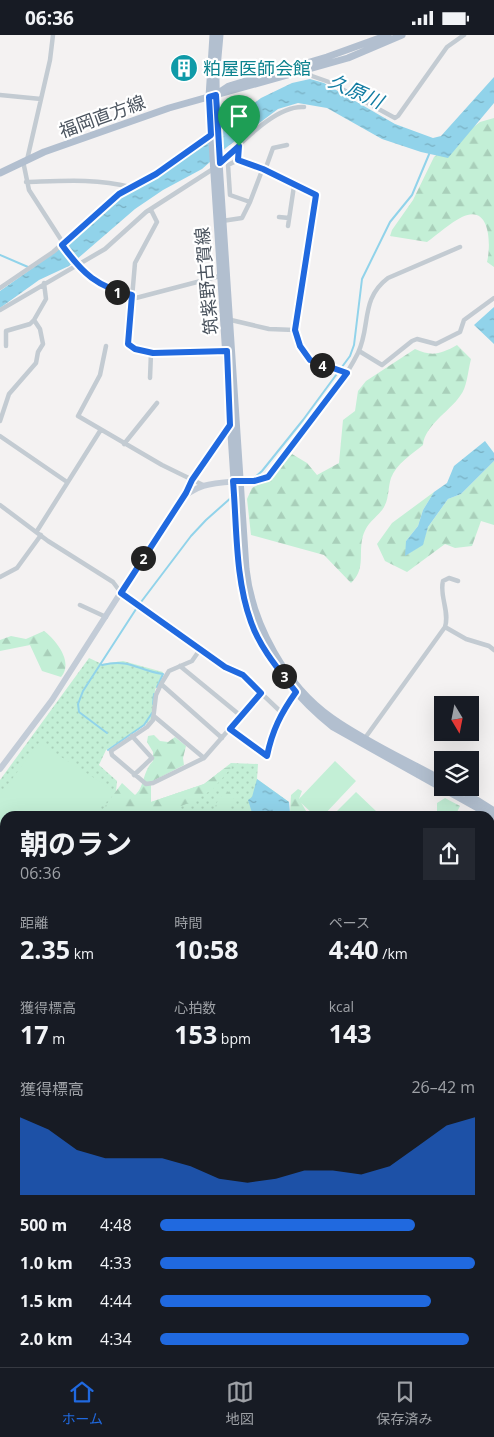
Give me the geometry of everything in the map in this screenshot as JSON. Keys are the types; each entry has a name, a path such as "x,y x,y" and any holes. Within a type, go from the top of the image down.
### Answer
{"main road":[{"name":"筑紫野古賀線","path":"213,35 213,135 224,221 231,320 243,596 251,623 263,646 296,692 314,712 333,727 483,811"},
{"name":"筑紫野古賀線","path":"212,96 220,35"},
{"name":"福岡直方線","path":"212,96 229,86 327,57 388,35"},
{"name":"福岡直方線","path":"0,173 25,160 169,108 348,58 402,35"},
{"name":"筑紫野古賀線","path":"217,164 216,221 227,351 230,425 248,589 258,623 275,654 318,708 365,738 434,776"},
{"path":"470,796 494,811"}],"street":[{"path":"53,35 41,99 25,160 26,182 39,208 62,245 78,266 98,284 132,297 220,276"},
{"path":"305,71 395,117 398,116 446,47 464,35"},
{"path":"0,95 41,99"},
{"path":"0,310 105,249 146,212 151,211 217,164 283,111 292,107 304,107"},
{"path":"0,288 62,245 119,194 156,174 213,135"},
{"path":"216,221 242,218 273,148 287,145"},
{"path":"238,160 239,146"},
{"path":"250,202 230,195 228,165 238,160 264,169 294,186 316,195 295,330 300,346 310,360 347,373"},
{"path":"26,182 79,181 116,183 130,187"},
{"path":"288,227 294,186"},
{"path":"151,211 157,223 134,263 128,344 135,349 151,353 227,351"},
{"path":"279,217 289,218"},
{"path":"186,493 202,485 254,481 268,477 347,373 359,351 369,300 378,285 388,277 460,247"},
{"path":"6,346 6,331 30,324 34,320 46,299 44,283"},
{"path":"359,351 382,365 417,339 436,344 460,332 464,320 494,298"},
{"path":"0,421 9,394 36,363 38,352 43,344 40,329 34,320"},
{"path":"231,320 269,329 295,330"},
{"path":"106,346 100,375 78,416 100,431 202,485"},
{"path":"150,378 151,353"},
{"path":"124,444 157,403"},
{"path":"0,769 52,700 186,493 192,480 230,425"},
{"path":"0,577 17,568 67,482 100,431"},
{"path":"0,436 67,482"},
{"path":"0,505 112,582 121,593 201,648 225,667 243,675 282,713"},
{"path":"365,738 445,627 448,612 442,586 443,581 449,578 458,581"},
{"path":"80,605 106,617"},
{"path":"445,627 466,639 489,646 494,650"},
{"path":"201,648 192,661 169,671 156,695 155,717 148,727 111,751 112,755 143,783 153,783 204,758 261,693"},
{"path":"180,666 241,715"},
{"path":"161,684 222,738"},
{"path":"230,729 267,756 272,732 296,692"},
{"path":"155,717 204,758"},
{"path":"132,736 152,758 134,775"}],"green space":[{"path":"494,118 494,267 487,262 489,246 487,228 479,216 472,214 462,217 427,242 390,236 392,230 413,200 434,157 480,122"},
{"path":"457,345 471,359 462,393 428,431 423,445 393,473 385,505 364,533 361,546 360,568 351,583 324,555 251,535 247,499 252,488 268,479 292,454 307,463 317,475 339,463 343,420 355,411 358,391 366,381 415,349 432,354 446,351"},
{"path":"494,461 494,525 481,521 472,546 455,548 445,544 407,572 385,561 377,544 392,523 434,492 423,510 418,526 406,541 406,555 422,545 428,527 448,499 461,494"},
{"path":"44,631 54,640 62,652 66,665 61,677 42,671 30,645 0,651 0,640 11,636 26,639"},
{"path":"89,658 102,664 123,661 163,672 155,690 154,716 145,725 106,750 99,765 117,781 116,792 103,811 0,811 0,780"},
{"path":"154,735 160,741 168,742 175,737 186,746 183,758 184,765 151,782 151,802 204,784 225,768 232,767 212,790 191,802 169,811 102,811 122,783 135,795 138,792 149,765 153,761 153,752 147,742 148,736"},
{"path":"39,743 113,790 97,811 0,811 0,795"},
{"path":"335,761 356,781 328,811 310,811 298,800"},
{"path":"231,763 258,764 257,779 289,802 288,811 136,811 151,802 204,784"},
{"path":"298,789 302,791 299,799 306,811 290,811 291,795"},
{"path":"230,791 235,795 229,811 213,811 219,798"},
{"path":"356,792 376,811 337,811"},
{"path":"445,798 460,806 458,811 437,811 437,803"}],"water":[{"path":"494,77 494,103 448,158 421,152 382,139 327,108 298,103 278,109 227,147 202,169 163,190 135,209 69,266 39,280 0,308 0,291 68,243 125,194 162,174 261,98 292,83 310,79 324,83 395,124 433,138 441,136"},
{"path":"494,307 494,344 474,325"},
{"path":"485,441 494,453 494,461 461,494 448,499 428,527 423,545 405,556 406,541 418,526 423,510 434,492 447,483 454,466"},
{"path":"257,779 289,802 290,811 251,811 248,800 252,797"}],"waterway":[{"path":"252,480 262,471 303,420 350,356 354,345 362,279 390,222 412,195 430,152"},
{"path":"0,255 28,267"},
{"path":"107,733 79,712 78,704 83,691 138,606 191,536 233,496"},
{"path":"102,665 112,663 127,664 163,674 157,687"},
{"path":"153,704 154,694"},
{"path":"108,750 144,725 152,713"}],"place":[{"name":"粕屋医師会館","path":"184,68"}],"route":[{"path":"216,95 220,163 239,146 238,160 263,169 294,186 316,195 295,330 300,346 310,360 347,373 268,477 254,481 233,481 243,596 251,623 274,663 296,692 285,707 272,732 267,756 230,729 261,693 243,675 225,667 194,643 125,598 121,593 186,493 192,480 230,425 227,351 166,351 153,353 135,349 128,344 132,295 114,291 98,284 78,266 62,245 119,194 156,174 211,135 209,97 216,95"}],"water label":[{"name":"久原川","path":"356,91"}]}
